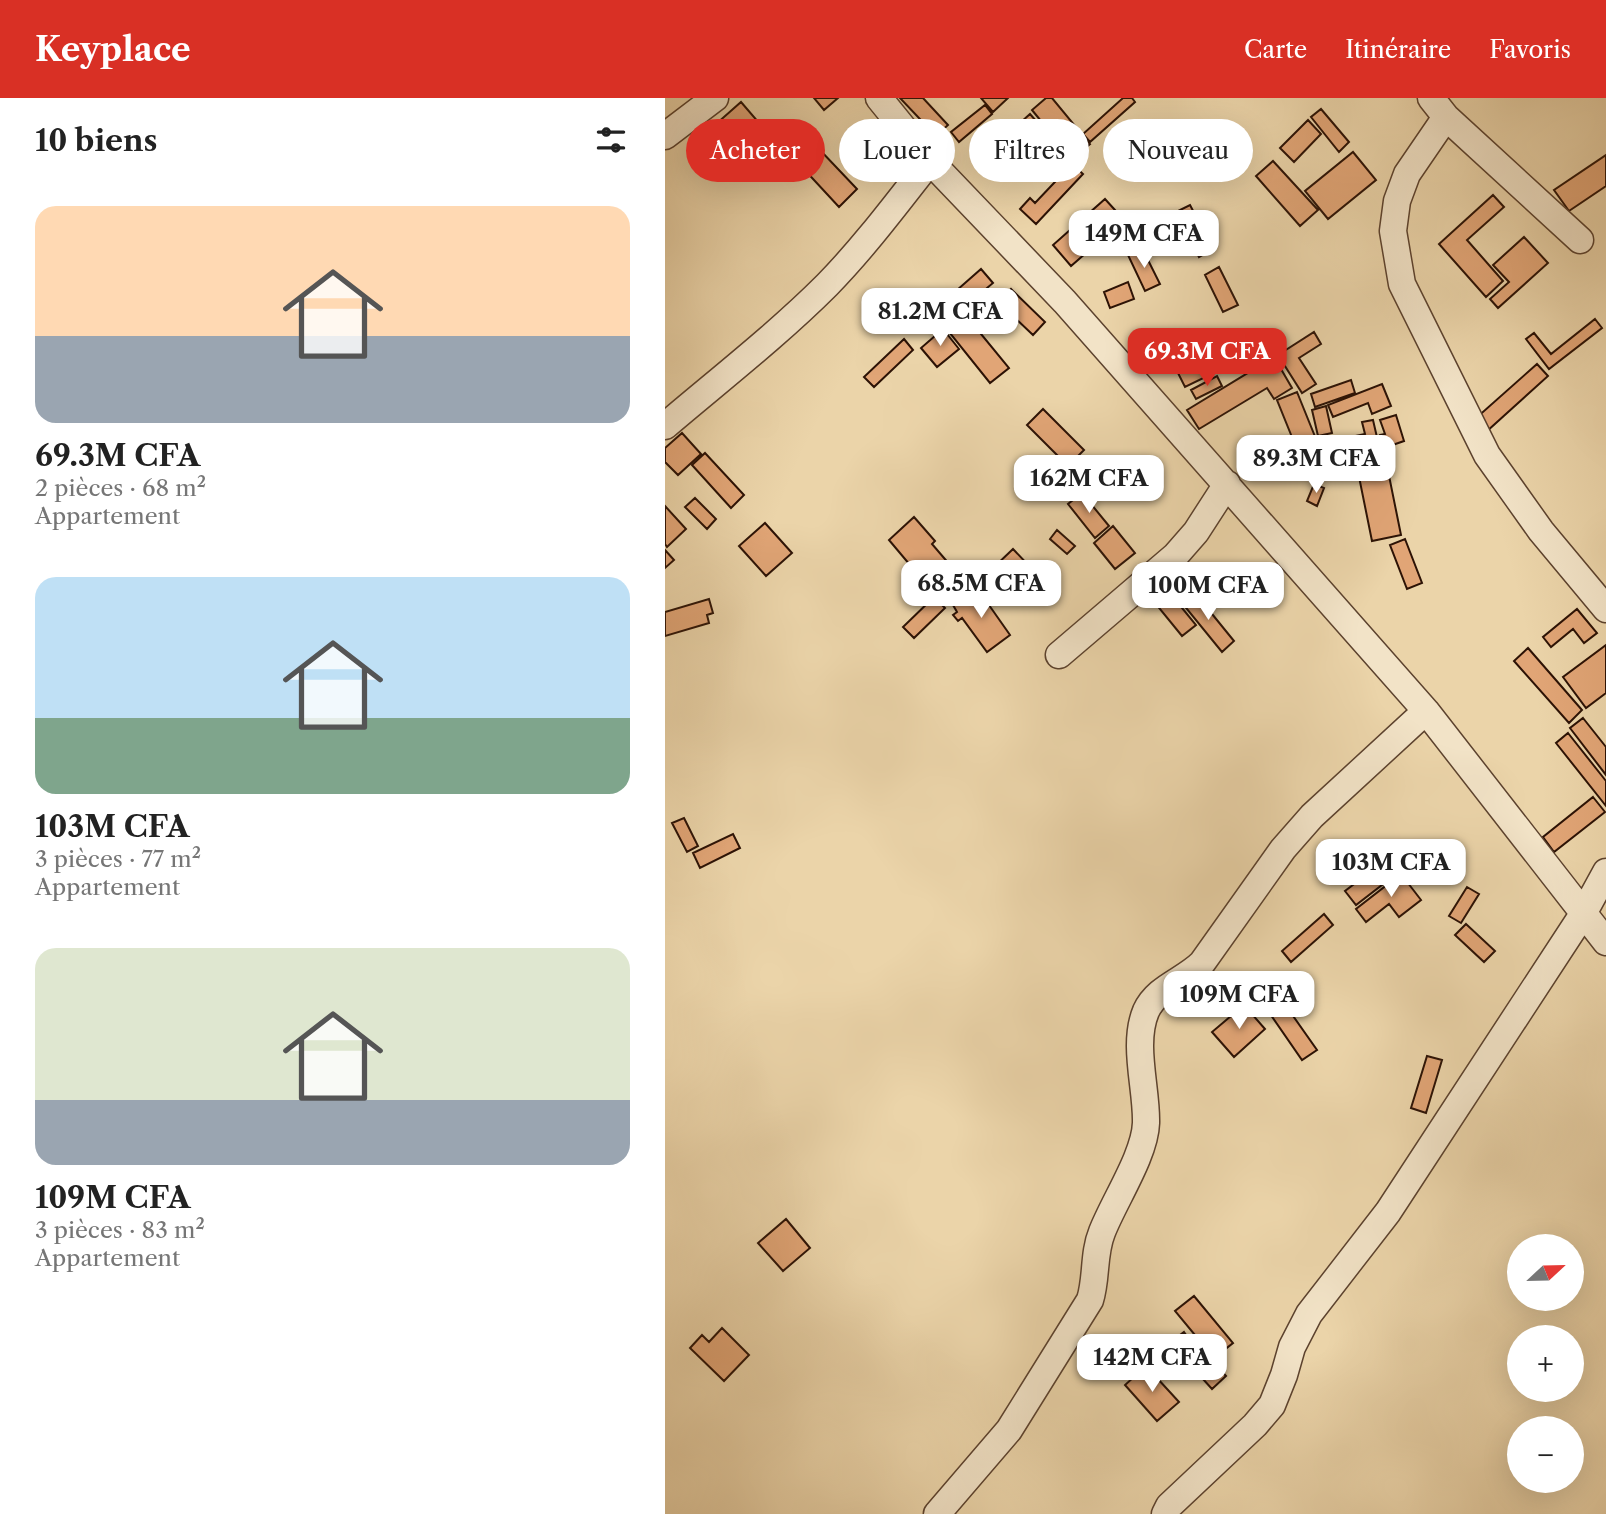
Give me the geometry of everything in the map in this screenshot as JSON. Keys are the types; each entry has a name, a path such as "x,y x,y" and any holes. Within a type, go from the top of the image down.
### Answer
{"street":[{"path":"665,136 715,98"},
{"path":"879,98 896,119"},
{"path":"1580,240 1439,108 1407,173 1397,201 1393,231 1402,284 1487,455 1541,531 1606,609"},
{"path":"665,426 828,284 869,239 914,182"},
{"path":"950,182 1065,302 1426,711 1606,942"},
{"path":"1059,655 1175,556 1196,532 1227,484"},
{"path":"937,1514 1009,1430 1090,1300 1101,1234 1141,1145 1146,1124 1141,1030 1150,1004 1168,986 1192,973 1202,963 1283,849 1312,816 1426,711"},
{"path":"1164,1514 1272,1405 1292,1347 1309,1314 1388,1212 1583,914 1606,872"}],"building":[{"path":"814,98 838,98 824,110"},
{"path":"900,98 923,98 942,119 920,119"},
{"path":"981,98 1008,98 993,112"},
{"path":"1046,98 1052,98 1069,119 1039,119 1032,110"},
{"path":"1123,98 1132,98 1135,102 1116,119 1103,119 1103,130 1090,142 1089,129"},
{"path":"741,102 756,119 722,119"},
{"path":"985,105 992,114 986,119 969,119 969,134 959,142 955,137 955,129"},
{"path":"1321,109 1349,142 1339,152 1311,117"},
{"path":"1308,120 1321,134 1294,162 1280,148"},
{"path":"1353,152 1376,180 1328,219 1305,191"},
{"path":"825,155 839,170 839,182 850,182 857,189 839,207 816,182 825,182"},
{"path":"1606,155 1606,186 1569,211 1554,190"},
{"path":"1273,161 1318,210 1300,226 1256,176"},
{"path":"1055,182 1075,182 1036,224 1020,209 1030,198 1035,203"},
{"path":"1493,195 1504,207 1467,240 1503,281 1486,297 1439,244"},
{"path":"1105,199 1124,220 1071,266 1053,245"},
{"path":"1190,205 1213,249 1199,257 1176,212"},
{"path":"1524,237 1548,263 1498,308 1490,299 1509,282 1493,265"},
{"path":"1142,248 1160,284 1145,291 1128,255"},
{"path":"1219,267 1238,305 1223,312 1205,275"},
{"path":"981,269 993,283 943,325 932,312"},
{"path":"1128,282 1134,299 1110,308 1104,292"},
{"path":"1011,289 1045,322 1033,335 998,302"},
{"path":"963,312 1009,368 990,383 945,327"},
{"path":"1595,319 1602,328 1549,369 1526,339 1534,333 1551,354"},
{"path":"943,329 959,349 937,367 921,348"},
{"path":"1314,332 1321,344 1299,358 1316,384 1302,393 1278,355"},
{"path":"904,339 913,350 874,387 864,377"},
{"path":"1215,353 1222,369 1185,387 1177,371"},
{"path":"1274,357 1292,388 1274,399 1267,388 1199,429 1187,410"},
{"path":"1537,364 1548,376 1486,432 1475,419"},
{"path":"1217,376 1222,386 1196,399 1191,390"},
{"path":"1351,380 1355,393 1315,407 1311,394"},
{"path":"1382,384 1391,406 1372,414 1368,403 1333,417 1328,405"},
{"path":"1297,392 1318,444 1298,452 1277,400"},
{"path":"1326,406 1332,433 1318,436 1312,410"},
{"path":"1043,409 1084,450 1068,466 1027,425"},
{"path":"1396,415 1404,441 1384,448 1380,435 1385,434 1380,420"},
{"path":"1373,420 1379,446 1326,458 1322,443 1365,434 1362,422"},
{"path":"682,433 701,454 678,475 665,462 665,448"},
{"path":"1384,451 1401,535 1372,541 1355,457"},
{"path":"705,453 744,495 731,508 692,465"},
{"path":"1266,454 1273,464 1254,477 1248,468"},
{"path":"1277,455 1314,459 1313,474 1275,471"},
{"path":"1314,484 1324,488 1317,506 1307,501"},
{"path":"1082,493 1109,526 1095,538 1068,504"},
{"path":"695,498 716,519 707,529 685,507"},
{"path":"665,506 686,529 667,547 665,544"},
{"path":"914,517 935,541 932,544 968,586 948,603 913,562 910,565 889,540"},
{"path":"765,523 792,553 766,576 739,546"},
{"path":"1113,526 1135,553 1115,569 1094,543"},
{"path":"1057,530 1075,546 1067,554 1050,539"},
{"path":"1405,539 1422,583 1407,589 1390,545"},
{"path":"1013,549 1032,569 1010,589 991,570"},
{"path":"665,550 674,560 665,568"},
{"path":"1035,576 1050,595 1039,604 1024,585"},
{"path":"977,588 1010,635 987,652 962,618 958,621 953,615 957,612 953,605"},
{"path":"1169,592 1196,625 1182,636 1155,603"},
{"path":"1195,593 1234,641 1222,652 1182,603"},
{"path":"934,597 945,608 914,638 903,627"},
{"path":"709,599 713,613 707,615 709,623 665,636 665,612"},
{"path":"1577,609 1597,633 1584,643 1573,629 1551,647 1543,637"},
{"path":"1606,645 1606,693 1586,708 1563,677"},
{"path":"1528,648 1582,710 1569,723 1514,661"},
{"path":"1583,718 1606,747 1606,775 1570,728"},
{"path":"1568,733 1606,781 1606,806 1556,743"},
{"path":"1593,797 1605,812 1554,852 1543,837"},
{"path":"684,818 698,846 687,852 672,823"},
{"path":"733,834 740,848 700,868 693,853"},
{"path":"1390,857 1400,871 1356,905 1345,891"},
{"path":"1401,874 1421,900 1399,917 1389,904 1366,922 1356,909"},
{"path":"1467,887 1479,894 1461,923 1449,916"},
{"path":"1324,914 1333,925 1291,962 1282,951"},
{"path":"1466,924 1495,951 1484,962 1455,935"},
{"path":"1272,986 1317,1050 1302,1060 1257,995"},
{"path":"1244,1005 1265,1029 1234,1057 1212,1032"},
{"path":"1427,1056 1442,1060 1426,1113 1411,1108"},
{"path":"786,1219 810,1248 783,1271 758,1243"},
{"path":"1194,1296 1233,1343 1214,1358 1175,1311"},
{"path":"722,1328 749,1355 724,1381 690,1348 702,1335 709,1342"},
{"path":"1184,1332 1197,1350 1163,1377 1149,1359"},
{"path":"1207,1355 1226,1376 1212,1389 1193,1368"},
{"path":"1146,1366 1179,1402 1157,1421 1125,1385"}]}
